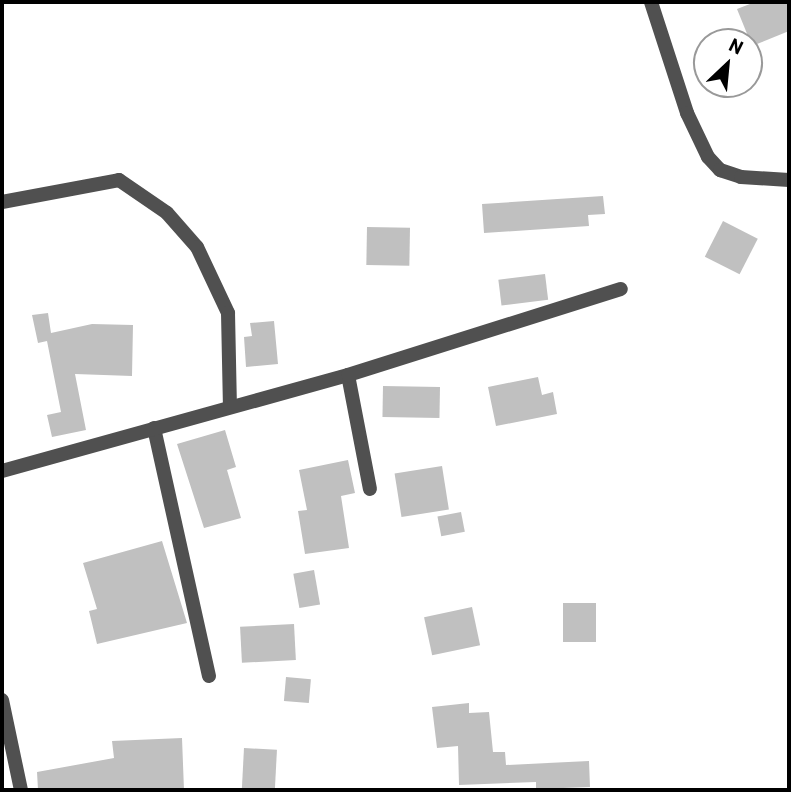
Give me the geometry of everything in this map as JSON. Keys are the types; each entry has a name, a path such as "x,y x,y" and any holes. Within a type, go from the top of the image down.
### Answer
{"street":[{"path":"651,2 687,113 708,157 720,170 741,177 789,180"},
{"path":"2,202 119,180 166,214 197,247 228,313 230,406"},
{"path":"2,471 348,374 621,289"},
{"path":"348,374 370,489"},
{"path":"154,428 209,676"},
{"path":"2,700 21,790"}],"building":[{"path":"755,2 789,2 789,31 763,42 763,28 745,28 737,9"},
{"path":"603,196 605,214 588,215 589,226 484,233 482,204"},
{"path":"723,221 758,239 740,274 705,257"},
{"path":"367,227 410,228 409,266 366,265"},
{"path":"545,274 548,300 502,306 498,280"},
{"path":"48,313 51,333 92,324 133,325 132,376 75,374 86,430 52,437 47,415 61,412 47,341 38,343 32,315"},
{"path":"274,321 278,364 246,367 244,337 252,336 250,323"},
{"path":"538,377 542,395 553,392 557,414 496,426 488,387"},
{"path":"383,386 440,387 439,418 382,417"},
{"path":"225,430 236,467 227,470 241,518 204,528 177,444"},
{"path":"348,460 355,493 341,496 349,548 305,554 298,511 307,510 299,470"},
{"path":"442,466 449,509 401,517 395,474"},
{"path":"461,512 465,532 441,536 437,517"},
{"path":"162,541 187,623 97,644 89,611 97,609 83,563"},
{"path":"314,570 320,604 299,608 293,574"},
{"path":"563,603 596,603 596,642 563,642"},
{"path":"472,607 480,645 432,655 424,617"},
{"path":"294,624 296,660 242,663 240,627"},
{"path":"286,677 311,679 309,703 284,701"},
{"path":"469,703 469,713 489,712 493,752 505,752 506,765 589,761 590,787 536,789 536,782 459,785 458,746 437,748 432,707"},
{"path":"182,738 184,790 38,790 37,772 114,758 112,741"},
{"path":"244,748 277,750 275,790 242,790"}]}
